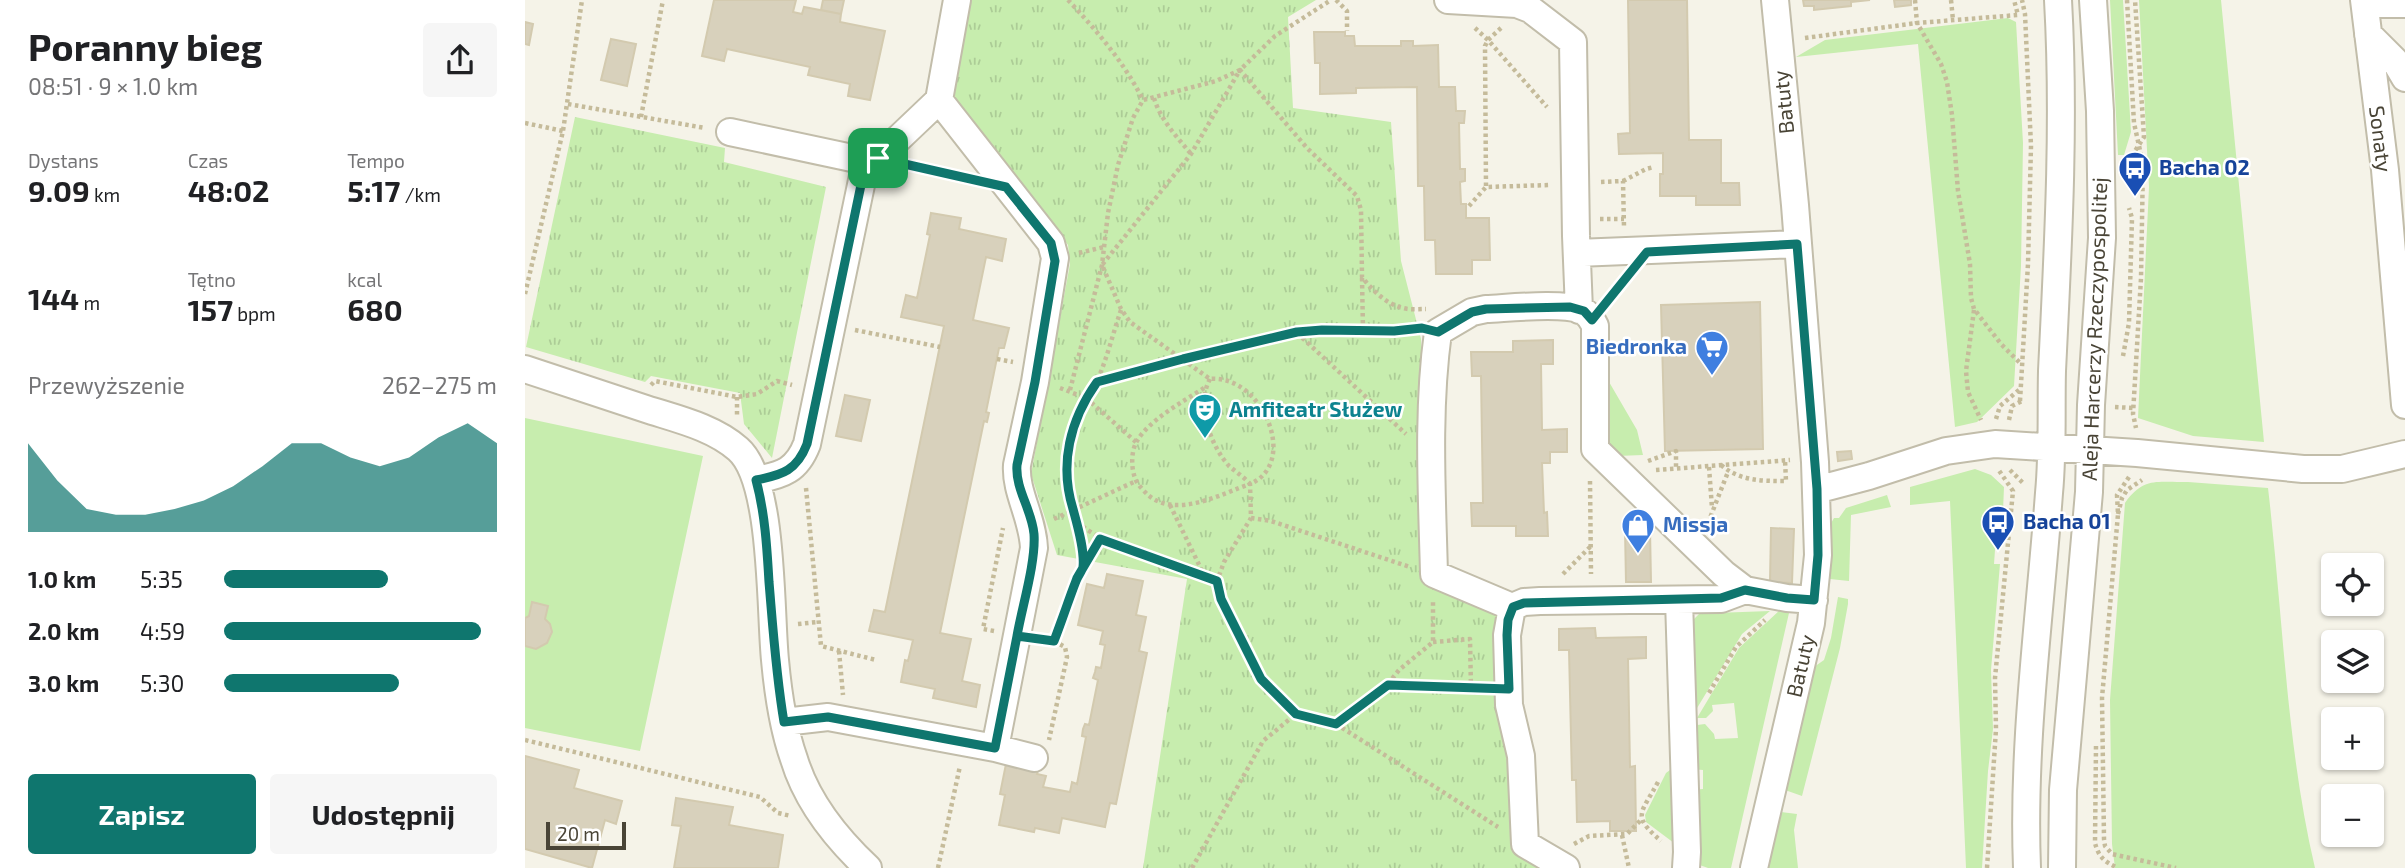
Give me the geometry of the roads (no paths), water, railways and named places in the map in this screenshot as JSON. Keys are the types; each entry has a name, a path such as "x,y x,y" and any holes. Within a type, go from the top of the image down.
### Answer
{"street":[{"path":"756,480 784,472 795,465 803,455 831,325 872,160 939,100 957,0"},
{"path":"1448,0 1517,4 1530,9 1573,42 1577,253 1586,315"},
{"name":"Batuty","path":"1754,868 1778,772 1814,600 1818,555 1817,489 1775,0"},
{"name":"Aleja Harcerzy Rzeczypospolitej","path":"2027,868 2028,750 2050,489 2059,231 2060,36 2057,0"},
{"name":"Aleja Harcerzy Rzeczypospolitej","path":"2062,868 2063,790 2083,581 2102,238 2100,111 2093,0"},
{"path":"2365,2 2405,4"},
{"name":"Sonaty","path":"2365,2 2385,170 2405,405"},
{"path":"2368,34 2395,61 2405,78"},
{"path":"939,100 1051,243 1055,258 1016,477 1034,539 995,748"},
{"path":"730,132 872,160"},
{"path":"1577,253 1797,244"},
{"path":"1745,590 1721,598 1540,601 1513,607 1434,574 1434,321 1486,309 1570,307 1586,315 1595,326 1602,457 1724,574 1745,590 1814,600"},
{"path":"525,369 703,428 739,450 750,463 761,499 766,535 775,662 784,722 799,774 817,808 839,838 866,867"},
{"path":"1817,489 1831,488 1946,451 2007,443 2302,469 2342,469 2405,454"},
{"path":"1679,600 1686,868"},
{"path":"1513,607 1508,620 1507,635 1509,689 1511,715 1521,757 1525,844 1560,864"},
{"path":"784,722 828,717 995,748 1034,758"}],"place":[{"name":"Bacha 02","path":"2135,198"},
{"name":"Biedronka","path":"1712,377"},
{"name":"Amfiteatr Służew","path":"1205,440"},
{"name":"Bacha 01","path":"1998,552"},
{"name":"Missja","path":"1638,555"}]}
